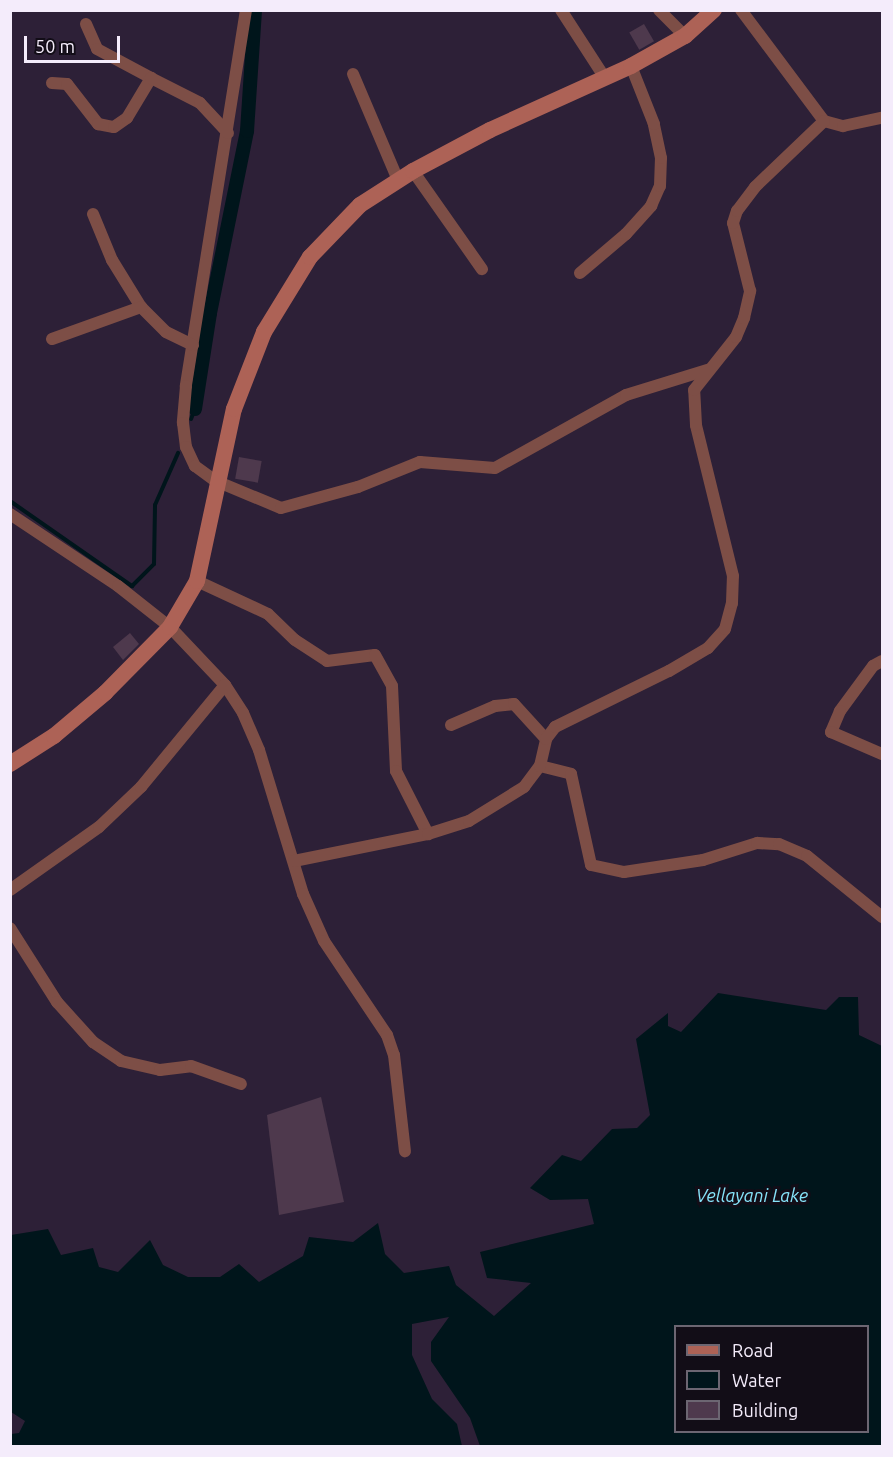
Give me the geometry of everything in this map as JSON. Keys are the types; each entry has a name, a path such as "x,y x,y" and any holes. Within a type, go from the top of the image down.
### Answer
{"street":[{"path":"246,10 193,345 183,423 186,447 195,466 216,481 281,508 358,487 420,462 495,468 626,395 707,370"},
{"path":"561,10 605,78"},
{"path":"659,10 684,36"},
{"path":"10,764 54,736 105,693 170,627 197,581 209,534 216,481 234,409 264,332 309,257 360,206 398,180 490,130 631,66 684,36 714,10"},
{"path":"741,10 824,121 843,126 882,118"},
{"path":"86,24 97,49 200,103 228,133"},
{"path":"580,273 633,227 651,206 660,186 661,158 654,124 631,66"},
{"path":"353,74 398,180"},
{"path":"52,83 67,84 98,124 114,127 127,118 152,78"},
{"path":"294,861 428,834 469,822 506,801 524,787 540,766 546,739 567,718 626,694 708,648 725,628 732,603 733,576 693,406 694,390 707,370 736,337 750,291 734,223 737,211 755,187 824,121"},
{"path":"413,171 482,269"},
{"path":"93,214 112,260 141,307 166,332 193,345"},
{"path":"52,339 141,307"},
{"path":"10,514 118,586 170,627 225,685 259,750 294,861 324,941 387,1035 399,1086 405,1151"},
{"path":"197,581 268,614 295,640 327,661 375,656 392,686 396,771 428,834"},
{"path":"882,661 873,666 840,711 831,732 882,754"},
{"path":"10,890 99,826 141,787 225,685"},
{"path":"451,725 495,706 514,704 546,739"},
{"path":"540,766 570,774 591,865 624,872 703,860 757,843 779,844 807,856 882,917"},
{"path":"10,928 57,1002 93,1042 121,1060 160,1070 191,1066 241,1084"}],"water":[{"name":"Vellayani Lake","path":"718,993 826,1010 839,997 858,997 859,1035 882,1046 882,1446 480,1446 470,1418 431,1361 431,1342 449,1317 412,1324 412,1355 432,1399 457,1424 462,1446 11,1446 11,1434 19,1433 25,1421 11,1412 11,1235 48,1229 61,1255 93,1248 99,1267 118,1272 150,1240 163,1265 188,1277 220,1277 239,1264 259,1282 303,1256 309,1237 353,1242 378,1223 385,1254 404,1273 449,1266 456,1285 494,1316 531,1283 487,1278 480,1252 594,1224 588,1199 550,1200 530,1188 562,1155 581,1161 612,1129 637,1128 650,1115 636,1039 668,1013 668,1026 681,1032"}],"building":[{"path":"644,24 654,41 639,50 629,32"},
{"path":"239,457 262,461 258,483 235,479"},
{"path":"130,633 139,644 123,660 113,647"},
{"path":"321,1097 344,1202 279,1215 267,1115"}],"waterway":[{"path":"195,409 210,313 247,131 255,10"},
{"path":"191,419 195,409"},
{"path":"10,501 132,586 154,564 155,505 178,453"}]}
